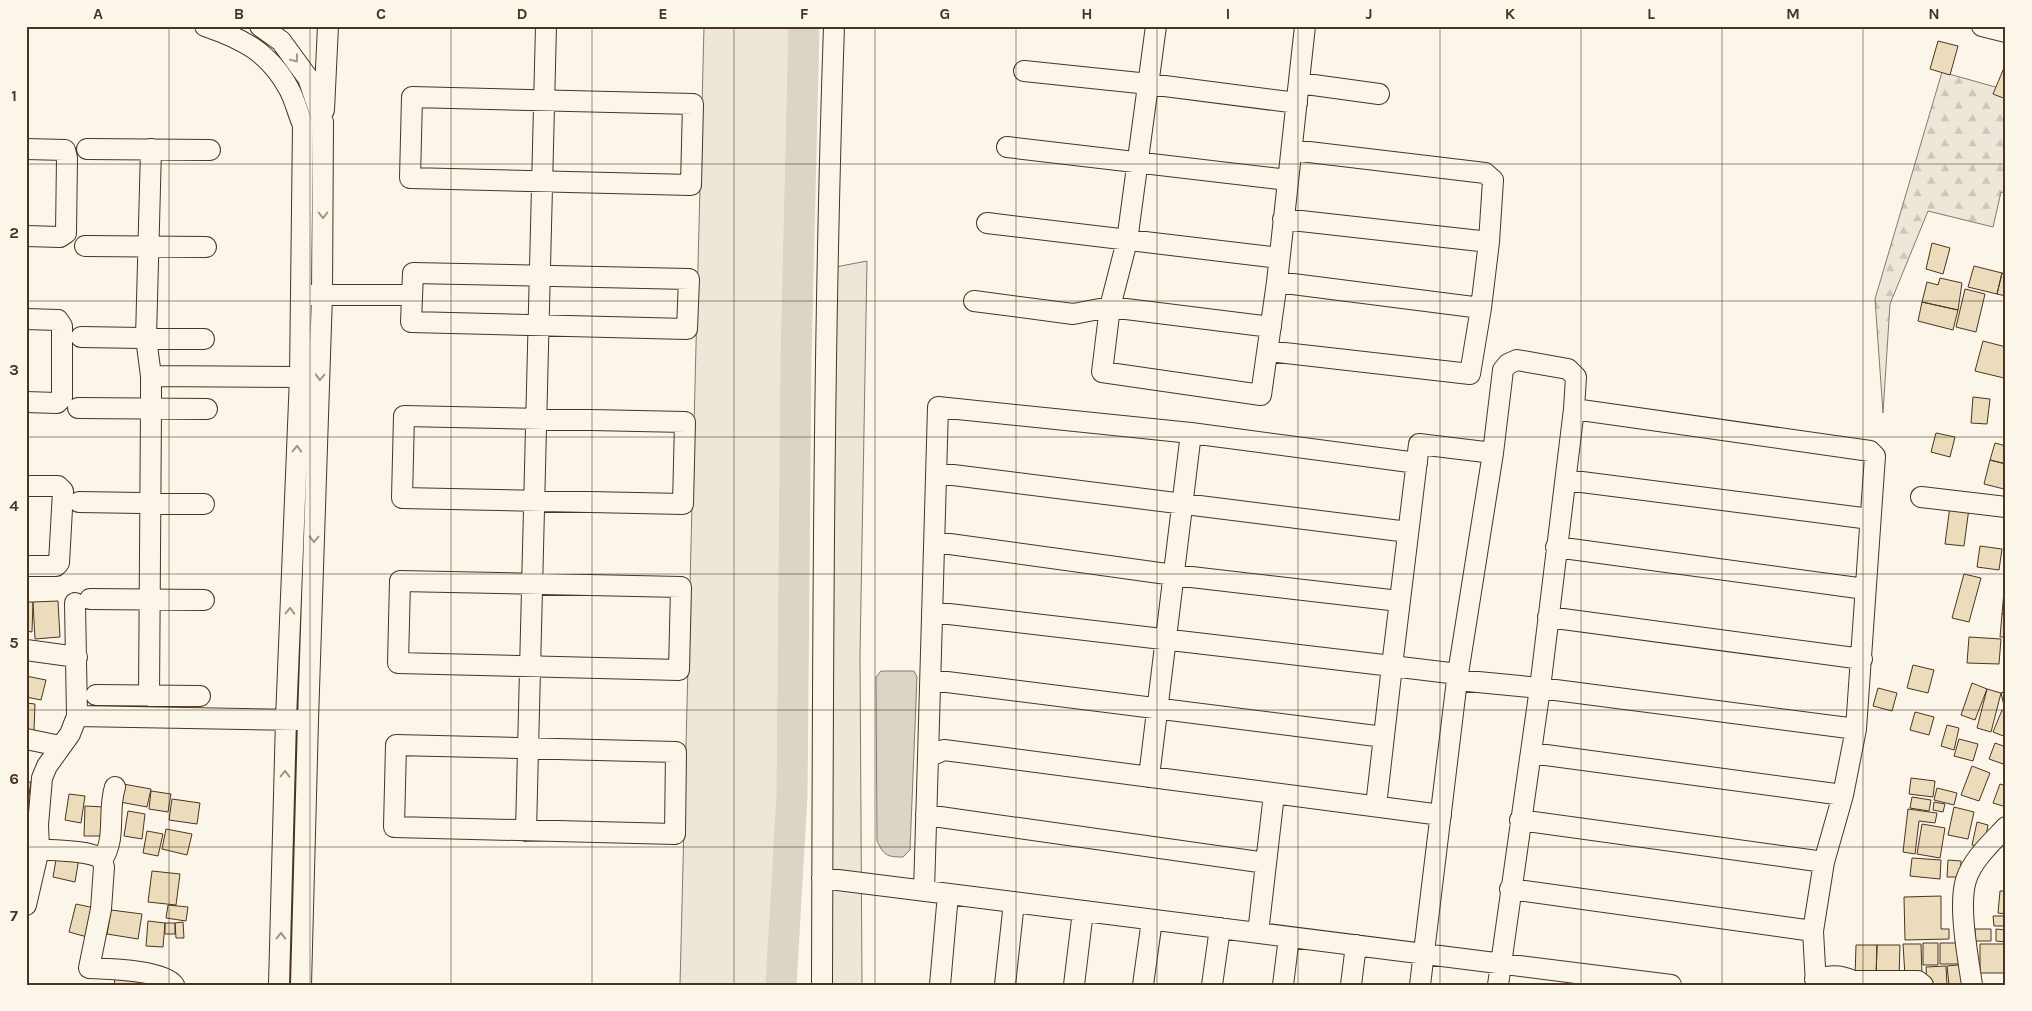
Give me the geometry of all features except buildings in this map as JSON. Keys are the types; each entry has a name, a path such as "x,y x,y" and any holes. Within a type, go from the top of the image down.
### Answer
{"street":[{"path":"205,26 235,36 264,55 290,89 302,125 300,377 286,719 280,985"},
{"path":"260,26 281,41 308,78 324,122"},
{"path":"301,985 322,295 324,122 328,26"},
{"path":"526,831 546,26"},
{"path":"822,985 821,729 827,226 834,26"},
{"path":"1156,26 1127,241 1110,307 1102,372 1261,395 1277,282 1305,26"},
{"path":"1982,26 2006,32"},
{"path":"1024,71 1149,84 1298,93 1379,94"},
{"path":"412,98 693,104 691,185 542,181 410,178 412,98"},
{"path":"1007,147 1288,180"},
{"path":"26,149 65,150 67,158 66,233 60,237 26,236"},
{"path":"87,149 210,150"},
{"path":"149,696 152,503 151,376 146,338 151,150"},
{"path":"1268,350 1470,374 1489,242 1493,180 1485,173 1292,150"},
{"path":"1283,219 1489,242"},
{"path":"987,223 1279,258"},
{"path":"85,246 206,247"},
{"path":"413,273 689,279 687,328 411,322 412,295 413,273"},
{"path":"1277,282 1481,308"},
{"path":"302,295 412,295"},
{"path":"974,301 1073,314 1110,307 1271,327"},
{"path":"26,320 58,320 62,326 62,398 57,403 26,402"},
{"path":"81,338 204,339"},
{"path":"1420,985 1458,677 1493,453 1503,370 1508,364 1517,360 1568,368 1576,377 1566,480 1556,547 1540,688 1510,889 1498,985"},
{"path":"151,376 300,377"},
{"path":"924,891 938,407 1191,433 1417,463"},
{"path":"78,408 207,409"},
{"path":"1574,409 1870,451 1875,456 1856,729 1843,795 1824,862 1813,931 1815,982 1832,975 1844,976 1853,981 1918,981 1923,985"},
{"path":"404,416 685,422 683,504 534,501 402,498 404,416"},
{"path":"1149,777 1191,433"},
{"path":"1376,806 1419,444 1493,453"},
{"path":"937,474 1408,532"},
{"path":"1566,480 1870,519"},
{"path":"26,486 58,486 63,491 59,563 56,566 26,566"},
{"path":"1921,496 2006,507"},
{"path":"79,502 204,504"},
{"path":"935,542 1174,575 1399,601"},
{"path":"1556,547 1865,589"},
{"path":"400,580 681,587 679,670 530,666 398,663 400,580"},
{"path":"26,905 29,882 38,849 34,777 70,734 77,716 77,657 82,601 204,600"},
{"path":"932,612 1392,666 1458,677 1856,729"},
{"path":"1548,617 1862,659"},
{"path":"26,650 77,657"},
{"path":"930,680 1384,736"},
{"path":"96,695 200,696"},
{"path":"77,716 308,720"},
{"path":"26,739 60,746"},
{"path":"396,745 676,752 675,834 526,831 394,828 396,745"},
{"path":"928,757 944,750 1441,815"},
{"path":"1531,753 1843,795"},
{"path":"102,860 110,844 111,802 115,787"},
{"path":"1258,933 1274,794"},
{"path":"926,815 1266,863"},
{"path":"1520,820 1824,862"},
{"path":"1972,985 1963,901 1966,879 1986,848 2006,827"},
{"path":"38,849 92,854 102,860 104,866 101,909 88,976 156,976 171,981 174,985"},
{"path":"822,878 1500,963 1570,978 1671,985"},
{"path":"1510,889 1813,931"},
{"path":"940,985 948,894"},
{"path":"1005,985 1014,902"},
{"path":"1074,985 1083,911"},
{"path":"1143,985 1152,920"},
{"path":"1212,985 1220,928"},
{"path":"1283,985 1289,937"},
{"path":"1351,985 1356,945"}],"green space":[{"path":"704,26 804,26 798,280 792,796 781,985 680,985"},
{"path":"1942,72 2006,90 2006,193 2001,192 1993,227 1928,211 1890,304 1883,413 1875,299"},
{"path":"867,261 860,656 862,985 822,985 825,269"}],"shaded area":[{"path":"881,671 914,671 917,677 910,850 903,857 886,854 877,841 876,677"}],"waterway":[{"path":"781,985 792,796 796,359 804,26"}]}
